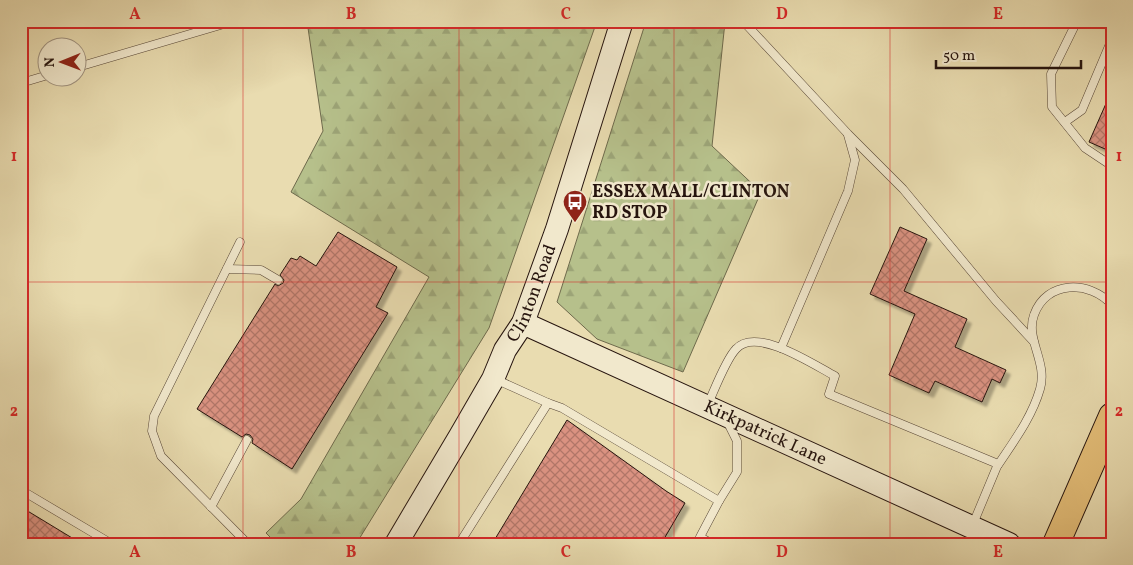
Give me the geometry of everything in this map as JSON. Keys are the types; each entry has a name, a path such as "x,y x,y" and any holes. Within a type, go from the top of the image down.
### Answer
{"main road":[{"path":"1056,544 1109,430"}],"street":[{"name":"Clinton Road","path":"396,544 493,378 505,350 523,323 557,229 622,21"},
{"name":"Kirkpatrick Lane","path":"523,323 1009,544"}],"lane":[{"path":"88,63 224,24 226,21"},
{"path":"743,21 902,189 996,301 1034,342"},
{"path":"1077,21 1051,74 1052,107 1085,148 1112,166"},
{"path":"1064,122 1082,110 1112,39"},
{"path":"21,83 38,78"},
{"path":"781,348 848,191 855,160 848,134"},
{"path":"240,242 154,416 152,431 161,456 248,544"},
{"path":"227,269 261,270 278,280"},
{"path":"972,528 998,465 1022,430 1040,390 1042,370 1032,330 1033,316 1041,302 1054,293 1067,288 1080,287 1090,289 1112,305"},
{"path":"712,544 698,540 737,472 737,441 715,410 736,348 747,341 756,341 781,348 835,376 829,394 998,465"},
{"path":"493,378 562,408 719,501"},
{"path":"459,544 548,403"},
{"path":"211,507 247,440"},
{"path":"21,490 112,544"}],"green space":[{"path":"307,21 597,21 489,328 356,544 277,544 266,533 301,499 429,277 291,192 323,131"},
{"path":"646,21 725,22 712,146 761,192 683,372 597,339 557,302"}],"building":[{"path":"1112,90 1112,152 1089,142"},
{"path":"900,227 927,239 904,291 967,319 955,347 1006,370 1000,383 992,379 982,402 935,381 929,393 889,375 915,314 870,294"},
{"path":"338,232 397,267 376,307 388,313 292,469 252,443 253,439 250,435 246,434 242,437 197,409 275,284 278,286 283,283 284,280 280,275 291,258 297,260 300,256 316,266"},
{"path":"567,420 685,503 661,544 492,544"},
{"path":"21,507 82,544 21,544"}],"place":[{"name":"ESSEX MALL/CLINTON RD STOP","path":"575,223"}]}
